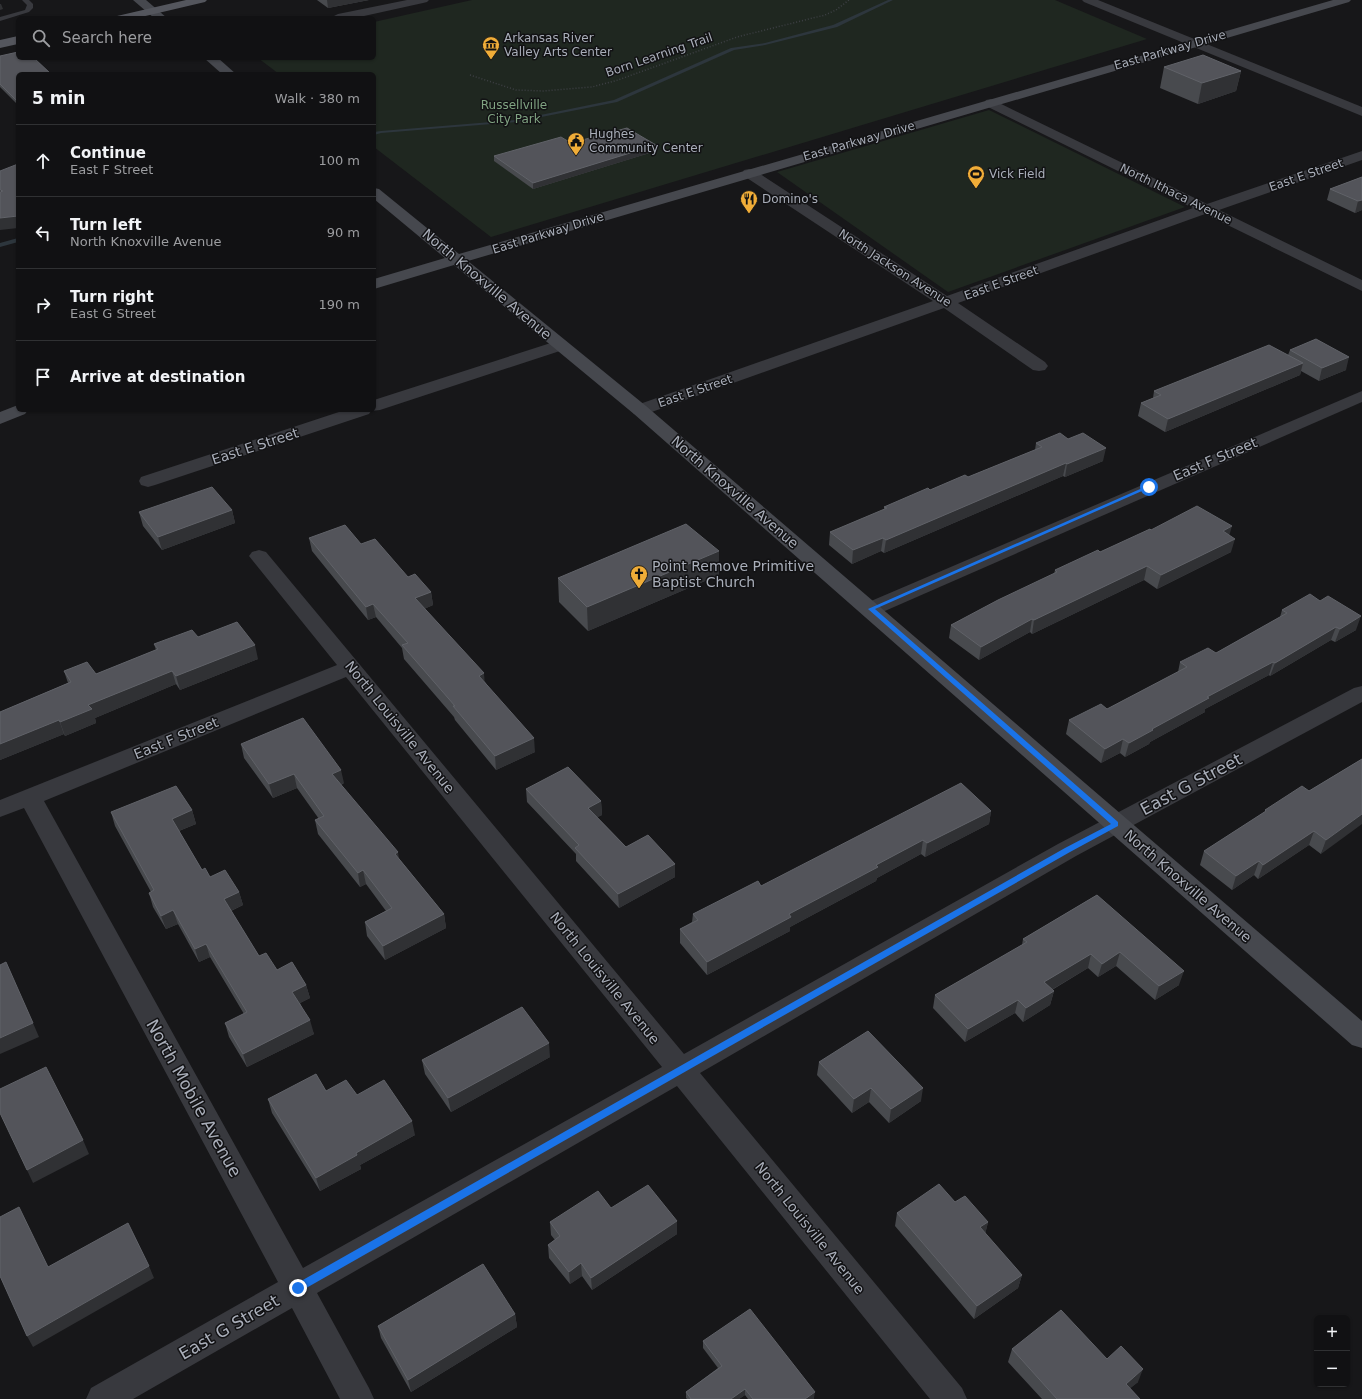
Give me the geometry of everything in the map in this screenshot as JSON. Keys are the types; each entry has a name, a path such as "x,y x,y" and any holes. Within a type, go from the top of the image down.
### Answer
{"main road":[{"path":"139,0 156,15"},
{"path":"144,16 156,15 201,0"},
{"name":"East Parkway Drive","path":"376,283 991,102 1345,0"},
{"path":"0,44 16,40"},
{"path":"212,60 228,72"},
{"name":"North Knoxville Avenue","path":"376,194 640,410 871,609 1362,1037"},
{"path":"0,419 16,411"}],"street":[{"path":"347,16 423,0"},
{"path":"1088,0 1362,112"},
{"name":"North Ithaca Avenue","path":"991,102 1362,286"},
{"name":"East E Street","path":"640,410 1362,155"},
{"name":"North Jackson Avenue","path":"749,173 946,302 1039,366"},
{"path":"376,405 560,345"},
{"name":"East F Street","path":"871,609 1362,396"},
{"name":"East E Street","path":"148,481 357,412"},
{"name":"North Louisville Avenue","path":"259,556 951,1399"},
{"name":"East F Street","path":"0,809 351,667"},
{"name":"East G Street","path":"102,1399 681,1071 1067,850 1362,693"},
{"name":"North Mobile Avenue","path":"30,797 358,1399"}],"lane":[{"path":"0,19 27,11 30,8 30,4 26,0"}],"path":[{"name":"Born Learning Trail","path":"470,75 516,90 543,91 592,87 618,80 737,37 825,15 836,10 849,0"}],"green space":[{"name":"Russellville City Park","path":"472,0 1055,0 1147,39 491,237 376,149 376,72 276,72 261,60 376,60 376,22"},
{"name":"Vick Field","path":"989,110 1185,207 948,292 777,172"}],"building":[{"path":"16,52 16,60 36,60 49,72 16,72 16,100 0,84 0,56"},
{"path":"1203,55 1241,71 1202,83 1164,67"},
{"name":"Hughes Community Center","path":"627,128 656,145 533,183 494,156 561,137 571,143"},
{"path":"16,165 16,216 0,218 0,192 3,191 0,190 0,171"},
{"path":"1362,177 1362,200 1358,201 1330,189"},
{"path":"1316,339 1349,357 1322,368 1290,350"},
{"path":"1269,345 1303,363 1168,419 1141,403 1161,395 1154,391"},
{"path":"1060,433 1068,439 1083,433 1106,448 1067,464 1066,463 886,540 883,538 853,550 830,532 887,508 884,507 928,488 930,490 965,475 968,477 1042,447 1036,443"},
{"path":"212,487 232,510 158,537 139,512"},
{"path":"1197,506 1232,526 1223,531 1235,539 1161,575 1147,566 1034,620 1032,619 981,647 951,625 998,600 1057,572 1055,570 1098,550 1100,552 1150,529 1151,530"},
{"path":"686,524 719,551 587,607 558,578"},
{"path":"345,525 361,544 375,539 408,577 415,574 431,592 415,598 484,673 479,676 534,738 495,756 453,706 455,706 402,645 408,643 373,604 366,607 309,538"},
{"path":"1310,594 1320,601 1328,596 1361,616 1340,629 1336,627 1275,663 1273,662 1207,697 1209,698 1129,743 1123,739 1105,749 1069,720 1101,704 1107,709 1187,667 1180,662 1208,648 1216,653 1287,613 1282,610"},
{"path":"237,622 255,645 176,676 172,671 88,705 92,709 60,722 59,720 0,744 0,712 71,682 64,671 87,662 96,674 158,649 154,644 192,630 198,637"},
{"path":"303,718 341,770 332,774 398,852 395,854 444,914 383,946 365,922 392,908 363,870 358,873 315,820 324,816 294,774 269,784 241,744"},
{"path":"1362,759 1362,814 1326,840 1314,831 1263,865 1259,861 1236,876 1204,851 1302,786 1309,791"},
{"path":"568,767 601,801 588,808 626,847 648,835 675,864 618,894 575,848 579,845 526,789"},
{"path":"961,783 991,811 927,843 923,840 876,865 878,867 789,914 791,917 707,962 680,929 698,920 693,914 758,881 761,886"},
{"path":"176,786 192,810 172,819 202,870 205,868 210,877 225,870 239,892 224,899 259,956 266,953 277,970 292,962 306,985 292,992 310,1020 243,1054 225,1023 247,1012 206,944 195,949 173,910 161,916 149,893 154,890 111,812"},
{"path":"1097,895 1184,971 1159,986 1120,952 1102,964 1091,954 1044,982 1054,991 1026,1008 1018,1000 968,1029 935,995 1027,942 1023,939"},
{"path":"6,962 33,1023 0,1038 0,965"},
{"path":"522,1007 549,1043 448,1098 422,1060"},
{"path":"868,1031 923,1088 891,1109 871,1088 854,1099 819,1062"},
{"path":"46,1067 83,1140 27,1170 0,1113 0,1089"},
{"path":"316,1074 326,1091 346,1080 357,1095 384,1080 412,1121 316,1178 268,1099"},
{"path":"939,1184 955,1202 965,1196 988,1222 980,1227 1022,1275 977,1306 897,1213"},
{"path":"648,1185 677,1221 591,1278 581,1263 569,1272 548,1245 560,1236 550,1222 598,1191 611,1208"},
{"path":"19,1207 48,1267 128,1223 149,1266 27,1336 0,1276 0,1217"},
{"path":"483,1264 515,1314 408,1380 378,1326"},
{"path":"750,1309 815,1392 805,1399 753,1399 745,1389 731,1399 691,1399 686,1392 722,1366 703,1341"},
{"path":"1061,1310 1107,1359 1121,1346 1143,1369 1126,1384 1140,1399 1057,1399 1012,1349"}],"waterway":[{"path":"376,133 516,121 615,101 733,49 765,44 835,26 891,0"},
{"path":"0,245 16,241"}],"place":[{"name":"Arkansas River Valley Arts Center","path":"491,60"},
{"name":"Hughes Community Center","path":"576,156"},
{"name":"Vick Field","path":"976,189"},
{"name":"Domino's","path":"749,214"},
{"name":"Point Remove Primitive Baptist Church","path":"639,589"}],"route":[{"path":"298,1288 1067,850 1116,824 871,609 1149,487"}]}
